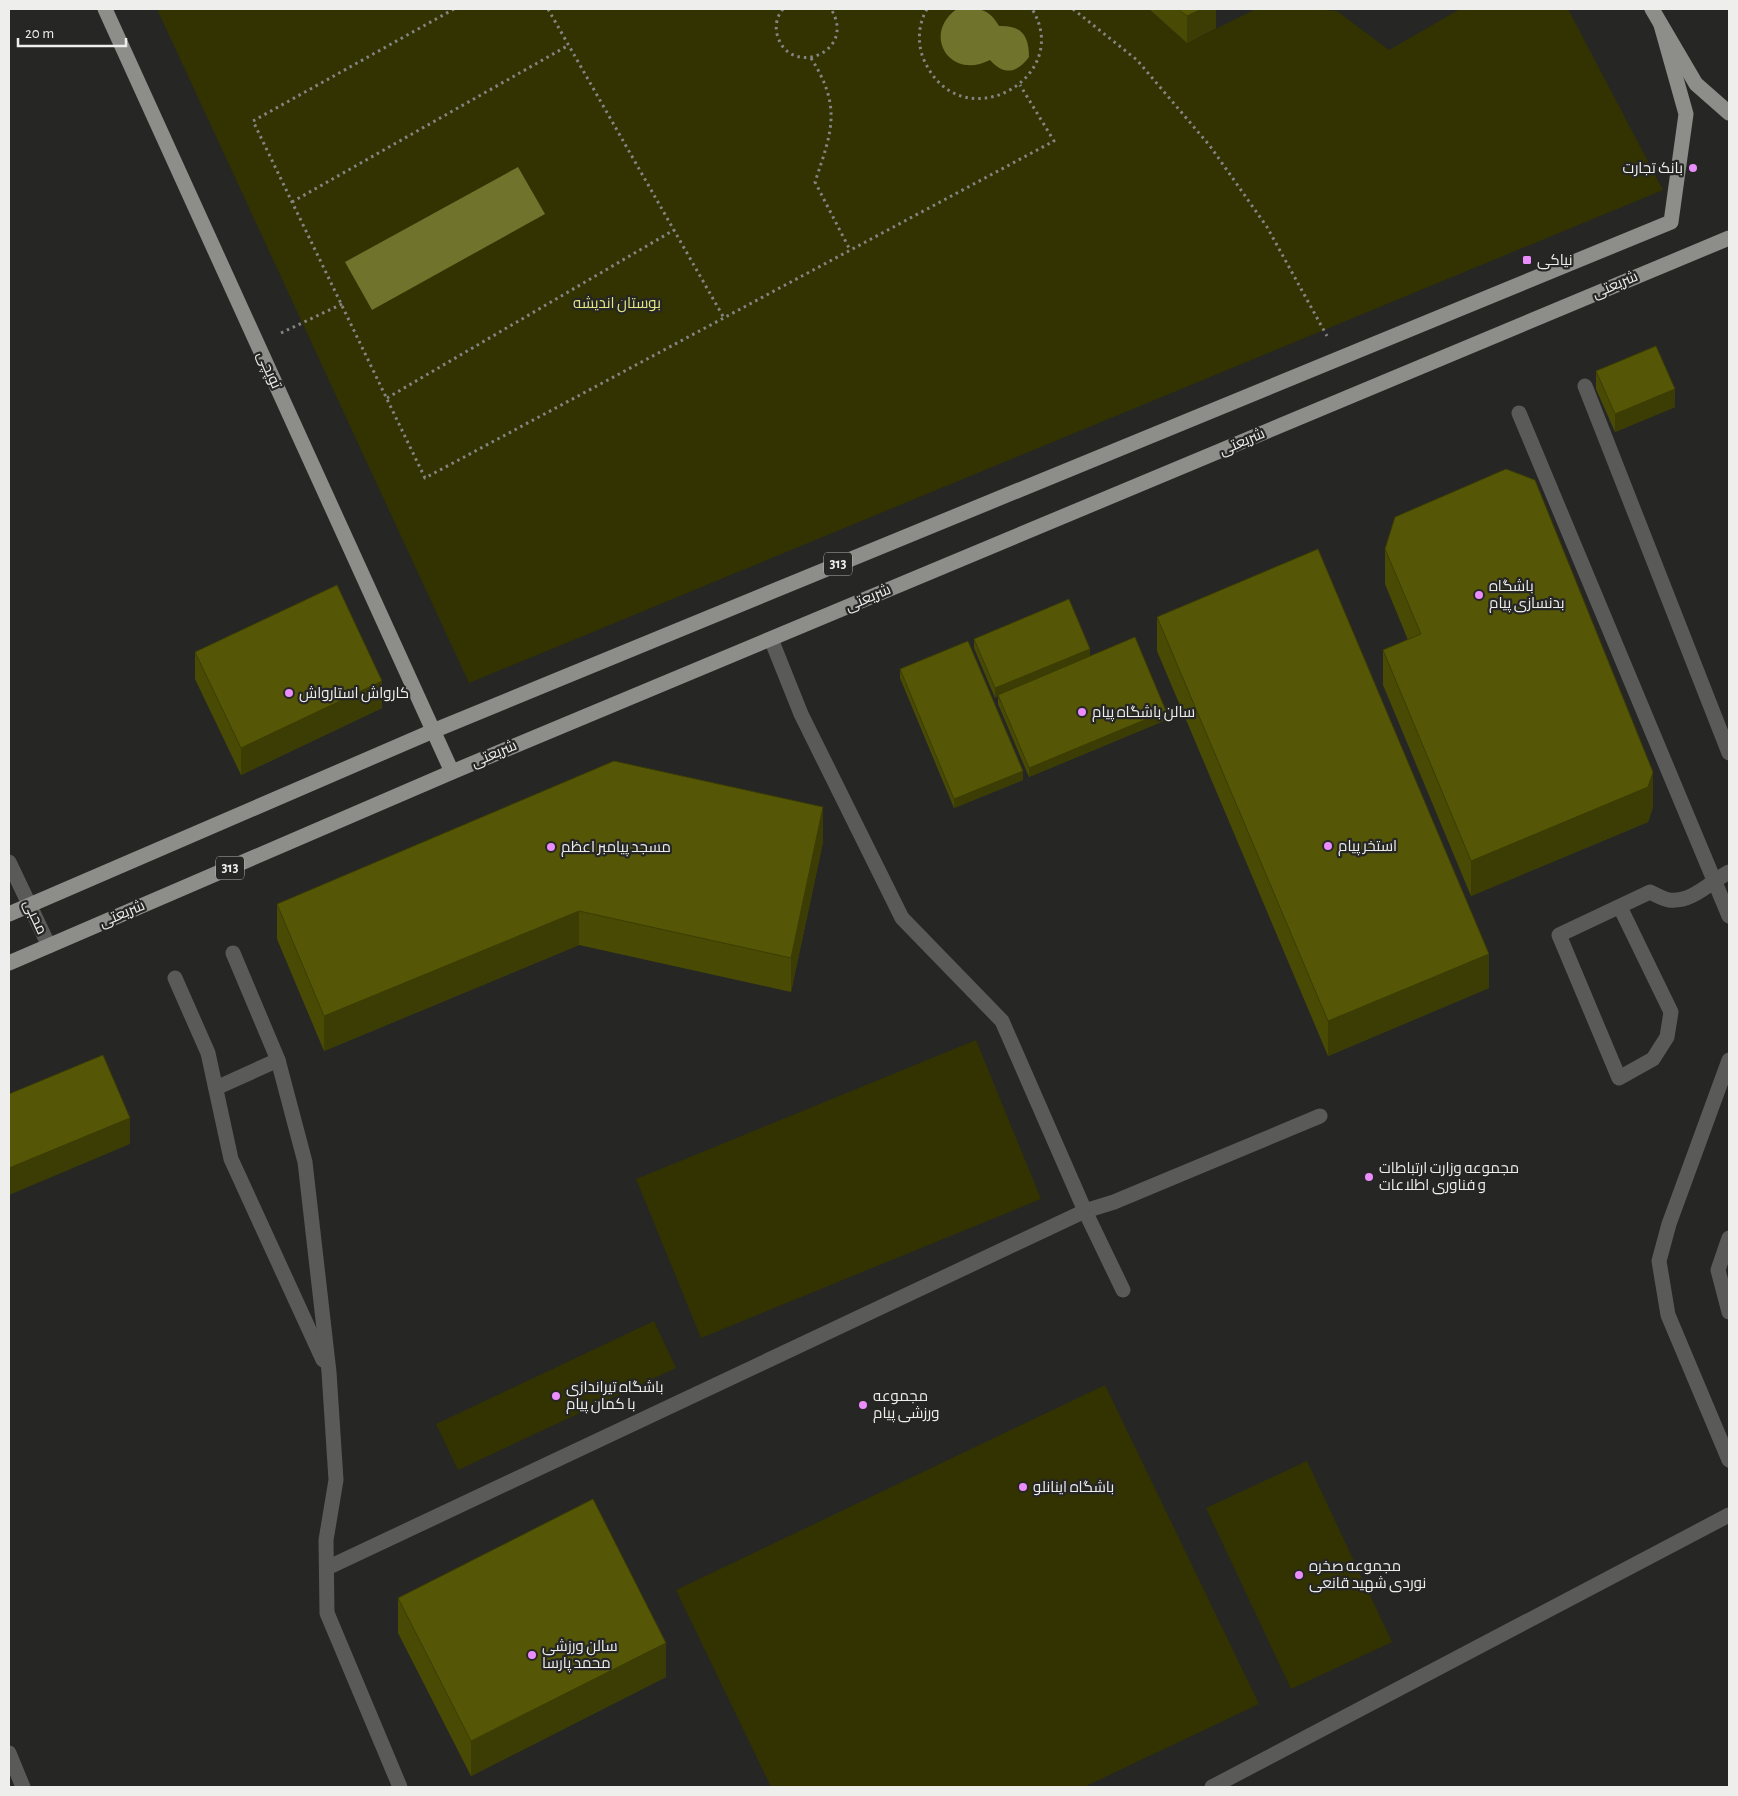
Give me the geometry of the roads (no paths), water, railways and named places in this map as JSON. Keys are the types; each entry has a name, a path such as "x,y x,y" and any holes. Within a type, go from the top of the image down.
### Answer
{"main road":[{"name":"توپچی","path":"105,9 452,772"},
{"path":"1652,9 1696,84 1729,113"},
{"name":"313","path":"9,914 433,731 1671,222 1686,114 1661,25"},
{"name":"شریعتی","path":"9,963 452,772 1729,238"}],"street":[{"path":"1585,386 1729,753"},
{"path":"1519,414 1729,916"},
{"path":"770,639 801,714 902,918 1002,1021 1084,1211 1123,1290"},
{"name":"محبی","path":"9,862 49,946"},
{"path":"1620,907 1671,1012 1667,1037 1653,1059 1619,1078 1559,935 1650,892 1669,900 1692,897 1714,880 1729,872"},
{"path":"234,953 278,1060 305,1162 329,1372 336,1480 326,1540 327,1613 400,1787"},
{"path":"175,978 208,1053 231,1159 329,1372"},
{"path":"216,1088 278,1060"},
{"path":"1729,1060 1669,1224 1659,1262 1668,1315 1729,1460"},
{"path":"327,1568 1084,1211 1114,1202 1320,1116"},
{"path":"1729,1238 1718,1270 1729,1312"},
{"path":"1212,1787 1729,1515"},
{"path":"9,1753 23,1787"}],"place":[{"name":"بانک تجارت","path":"1693,168"},
{"name":"نیاکی","path":"1527,260"},
{"name":"باشگاه بدنسازی پیام","path":"1479,595"},
{"name":"کارواش استارواش","path":"289,693"},
{"name":"سالن باشگاه پیام","path":"1082,712"},
{"name":"استخر پیام","path":"1328,846"},
{"name":"مسجد پیامبر اعظم","path":"551,847"},
{"name":"مجموعه وزارت ارتباطات و فناوری اطلاعات","path":"1369,1177"},
{"name":"باشگاه تیراندازی با کمان پیام","path":"556,1396"},
{"name":"مجموعه ورزشی پیام","path":"863,1405"},
{"name":"باشگاه اینانلو","path":"1023,1487"},
{"name":"مجموعه صخره نوردی شهید قانعی","path":"1299,1575"},
{"name":"سالن ورزشی محمد پارسا","path":"532,1655"}],"park label":[{"name":"بوستان اندیشه","path":"617,303"}]}
